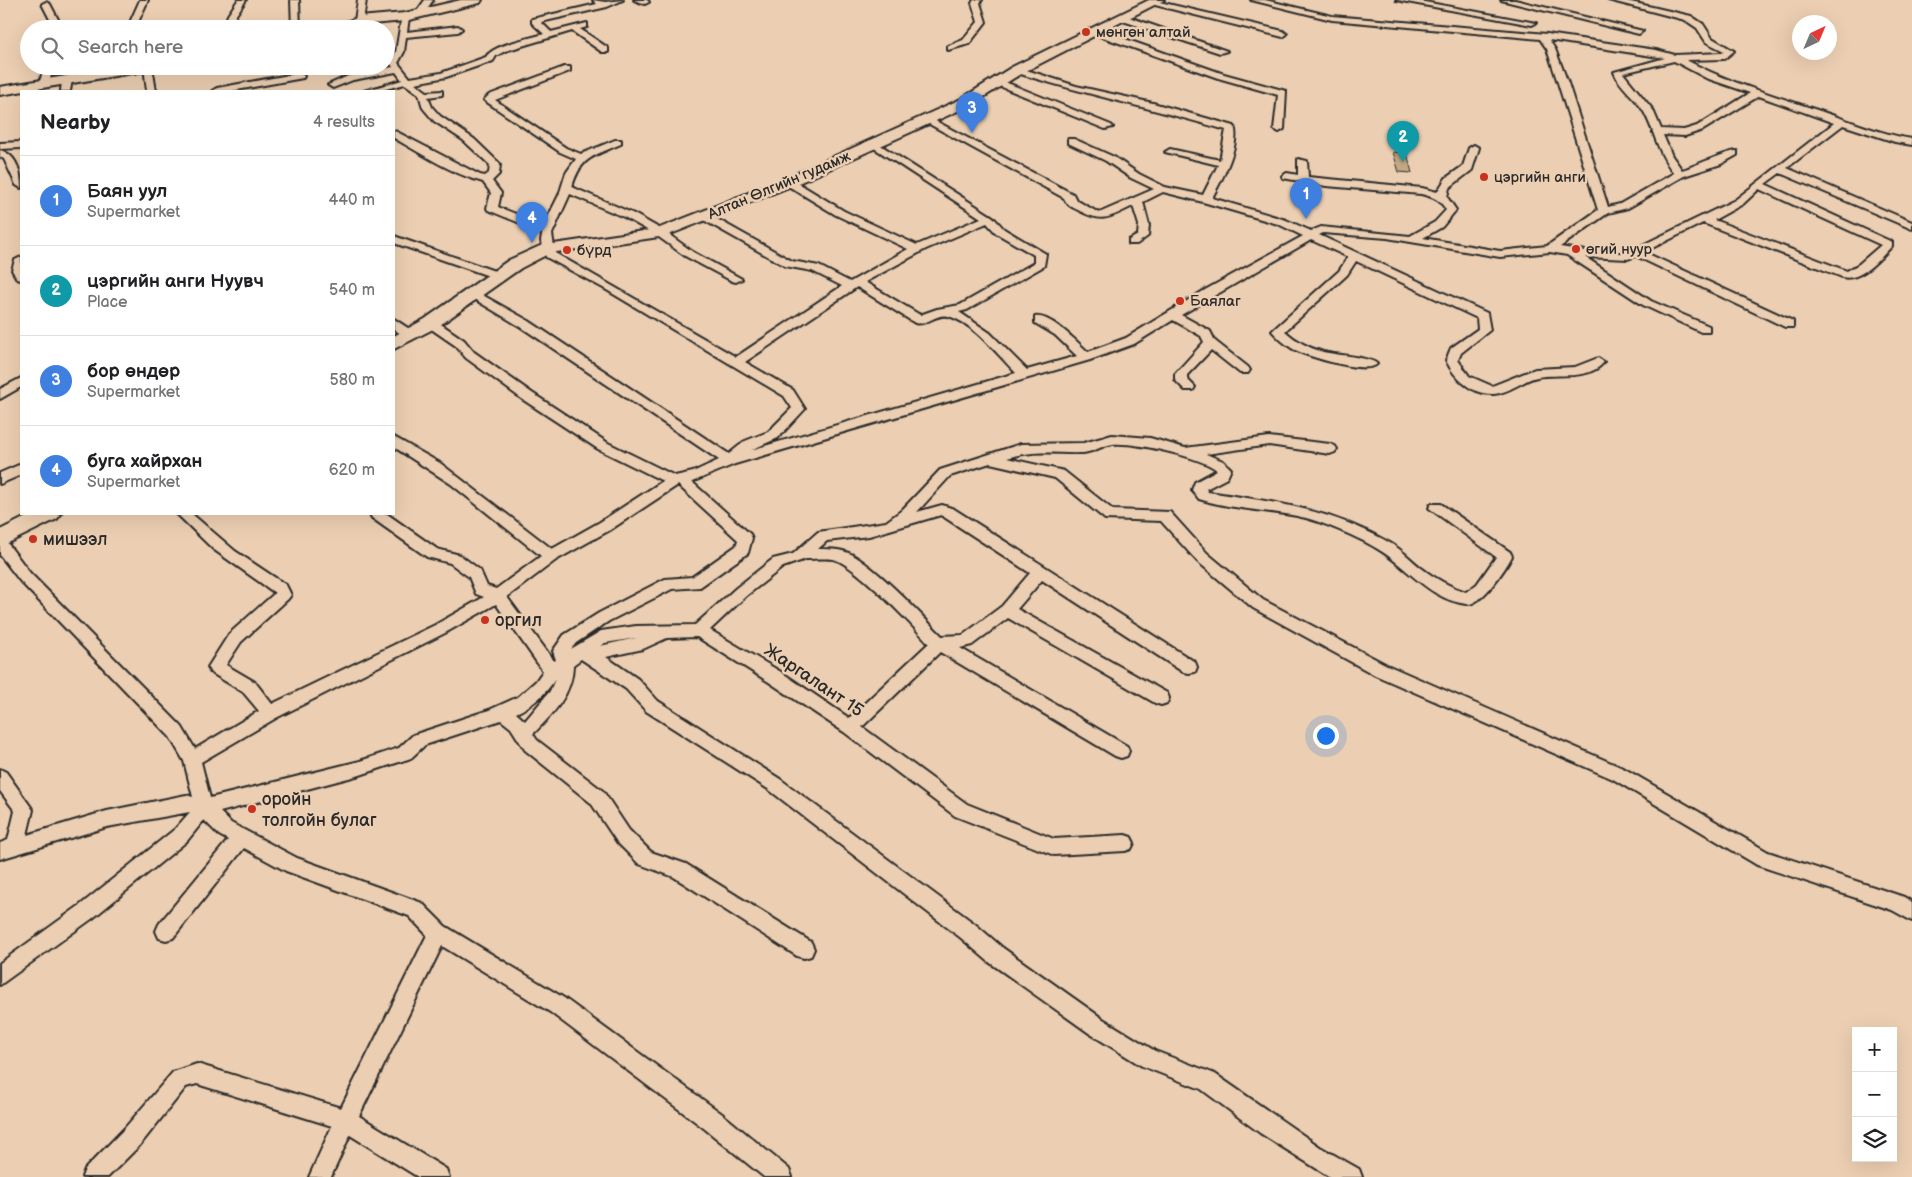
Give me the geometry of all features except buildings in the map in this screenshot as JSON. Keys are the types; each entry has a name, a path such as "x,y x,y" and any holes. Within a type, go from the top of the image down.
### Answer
{"main road":[{"path":"359,20 406,17 476,0"},
{"name":"Алтан Өлгийн гудамж","path":"395,342 431,323 515,264 546,249 660,233 789,182 966,102 1000,83 1017,70 1156,1"},
{"path":"0,91 44,84 66,86 96,75"},
{"path":"0,539 48,515"}],"street":[{"path":"135,20 144,0"},
{"path":"230,20 242,0"},
{"path":"295,0 296,20"},
{"path":"359,20 362,0"},
{"path":"419,14 429,0"},
{"path":"551,36 535,21 600,2 619,0"},
{"path":"951,48 966,42 982,22 976,3 978,0"},
{"path":"1255,0 1332,18 1544,38 1638,50 1675,58 1709,76 1836,120 1898,140 1912,142"},
{"path":"1400,0 1532,23"},
{"path":"1505,0 1639,32"},
{"path":"1612,0 1688,18 1700,26 1710,40 1730,51 1724,56 1675,58 1618,72 1621,80 1644,103 1670,164 1680,174"},
{"path":"1156,1 1283,34"},
{"path":"46,4 54,20"},
{"path":"395,61 400,52 406,17"},
{"path":"1123,18 1223,51"},
{"path":"490,59 492,54 502,50 584,25"},
{"path":"402,35 458,29"},
{"path":"574,29 605,50"},
{"path":"1094,31 1221,76 1283,93 1279,129"},
{"path":"1544,38 1551,49 1563,83 1604,211"},
{"path":"373,90 443,75 490,59 500,62"},
{"path":"395,64 408,82 423,94 440,93"},
{"path":"395,70 399,69"},
{"path":"567,69 492,96 489,100 563,150 582,158"},
{"path":"1017,70 1074,88 1150,105 1231,128 1231,136 1222,163 1206,200"},
{"path":"44,84 46,75"},
{"path":"150,75 152,90"},
{"path":"333,85 351,78 367,75"},
{"path":"223,90 300,76"},
{"path":"1000,83 1108,127"},
{"path":"1656,132 1685,133 1700,128 1757,93"},
{"path":"423,94 423,100 440,124 462,135 495,164 494,174 487,180"},
{"path":"927,120 1069,196 1071,202 1096,216 1108,214 1162,189"},
{"path":"192,759 270,713 440,629 498,596 551,556 605,526 677,481 696,476 730,461 1086,357 1130,341 1209,292 1321,230 1387,235 1500,254 1550,249 1571,254 1628,256 1702,219 1712,217 1739,202 1758,185 1839,124 1836,120"},
{"path":"395,135 426,153 476,177 487,180 496,193 492,208 524,221 549,225"},
{"path":"1071,141 1110,159 1134,176 1162,189 1282,222 1312,234 1354,256 1483,316 1484,330 1455,351 1452,360 1456,369 1465,379 1477,386 1493,390 1535,373 1578,371 1598,362"},
{"path":"618,142 582,158 570,174 563,199 549,225 546,249 550,255 609,287 789,393 799,409 773,435 750,444 730,461"},
{"path":"704,216 789,264 815,268 855,285 919,320 941,312 963,308 1040,264 1040,254 1000,231 989,219 874,144"},
{"path":"0,146 20,145"},
{"path":"1442,198 1446,182 1468,168 1474,148"},
{"path":"0,152 8,157 18,170"},
{"path":"1170,152 1222,163"},
{"path":"1550,249 1604,211 1624,206 1680,174 1718,162 1734,153"},
{"path":"1302,161 1303,178"},
{"path":"1780,169 1912,226"},
{"path":"1287,176 1326,183 1422,191 1442,198 1451,210 1446,218 1438,226 1410,239"},
{"path":"789,182 840,214 915,248"},
{"path":"1702,219 1846,275 1852,274 1869,262 1888,244 1758,185"},
{"path":"565,188 622,212 660,233 689,254 736,279"},
{"path":"1133,242 1143,236 1144,225 1137,200"},
{"path":"737,362 915,248 989,219"},
{"path":"395,239 499,276"},
{"path":"1635,252 1789,324"},
{"path":"1571,254 1647,303 1705,329"},
{"path":"1354,256 1343,273 1278,331 1290,341 1315,353 1332,359 1371,364"},
{"path":"20,263 18,270 20,275"},
{"path":"473,294 526,324 730,461"},
{"path":"941,312 959,316 982,333 1024,374"},
{"path":"1173,315 1206,334 1210,343 1244,370"},
{"path":"1039,320 1059,332 1086,357"},
{"path":"395,323 410,334"},
{"path":"431,323 460,343 470,355 527,396 596,441 677,481 745,538 743,549 695,583 670,583 604,617 570,639 561,651 578,657 632,684 652,706 774,784 968,931 996,955 1096,1026 1149,1059 1208,1080 1312,1155 1351,1177"},
{"path":"1189,387 1181,380 1180,374 1210,343"},
{"path":"0,395 20,383"},
{"path":"891,525 903,519 919,504 936,481 946,473 1026,447 1085,448 1112,438 1135,440 1183,452 1218,464 1224,469 1222,475 1200,486 1199,490 1204,496 1299,511 1323,518 1386,547 1416,572 1448,592 1468,599 1482,588 1504,556 1436,508"},
{"path":"1183,452 1215,446 1269,441 1330,449"},
{"path":"395,442 414,451 451,477 515,530 551,556"},
{"path":"991,458 1032,466 1059,474 1110,515 1166,516 1202,557 1258,604 1381,670 1619,774 1763,859 1897,903 1912,912"},
{"path":"0,479 20,469"},
{"path":"7,849 107,819 186,804 204,808 360,768 406,753 419,740 503,712 524,702 542,686 552,671 578,657 601,637 700,631 741,592 778,563 802,554 823,536 869,531 942,510 1189,667"},
{"path":"185,515 195,526 241,563 281,589 283,595 236,638 216,667 249,687 270,713"},
{"path":"378,515 432,553 455,559 475,574 481,590 498,596 552,671"},
{"path":"0,544 25,577 176,732 192,759 204,808 225,829 292,865 415,909 438,933 557,1005 713,1120 781,1177"},
{"path":"802,554 834,554 850,560 902,605 939,643 1121,751"},
{"path":"850,727 939,643 966,641 1007,610 1040,572"},
{"path":"1007,610 1161,698"},
{"name":"Жаргалант 15","path":"700,631 775,677 850,727 961,810 1054,848 1125,843"},
{"path":"524,733 552,702 578,657"},
{"path":"503,712 517,723 531,745 597,797 623,836 645,858 680,870 804,948"},
{"path":"0,777 24,810 7,849"},
{"path":"0,975 86,912 173,841 204,808"},
{"path":"166,932 241,838"},
{"path":"320,1177 438,933"},
{"path":"93,1177 132,1137 180,1079 197,1074 346,1120 438,1177"}],"place":[{"name":"мөнгөн алтай","path":"1086,32"},
{"name":"бор өндөр","path":"972,133"},
{"name":"цэргийн анги Нуувч","path":"1403,162"},
{"name":"цэргийн анги","path":"1484,177"},
{"name":"Баян уул","path":"1306,219"},
{"name":"буга хайрхан","path":"532,243"},
{"name":"өгий нуур","path":"1576,249"},
{"name":"бүрд","path":"567,250"},
{"name":"Баялаг","path":"1180,301"},
{"name":"мишээл","path":"33,539"},
{"name":"оргил","path":"485,620"},
{"name":"оройн толгойн булаг","path":"252,809"}]}
